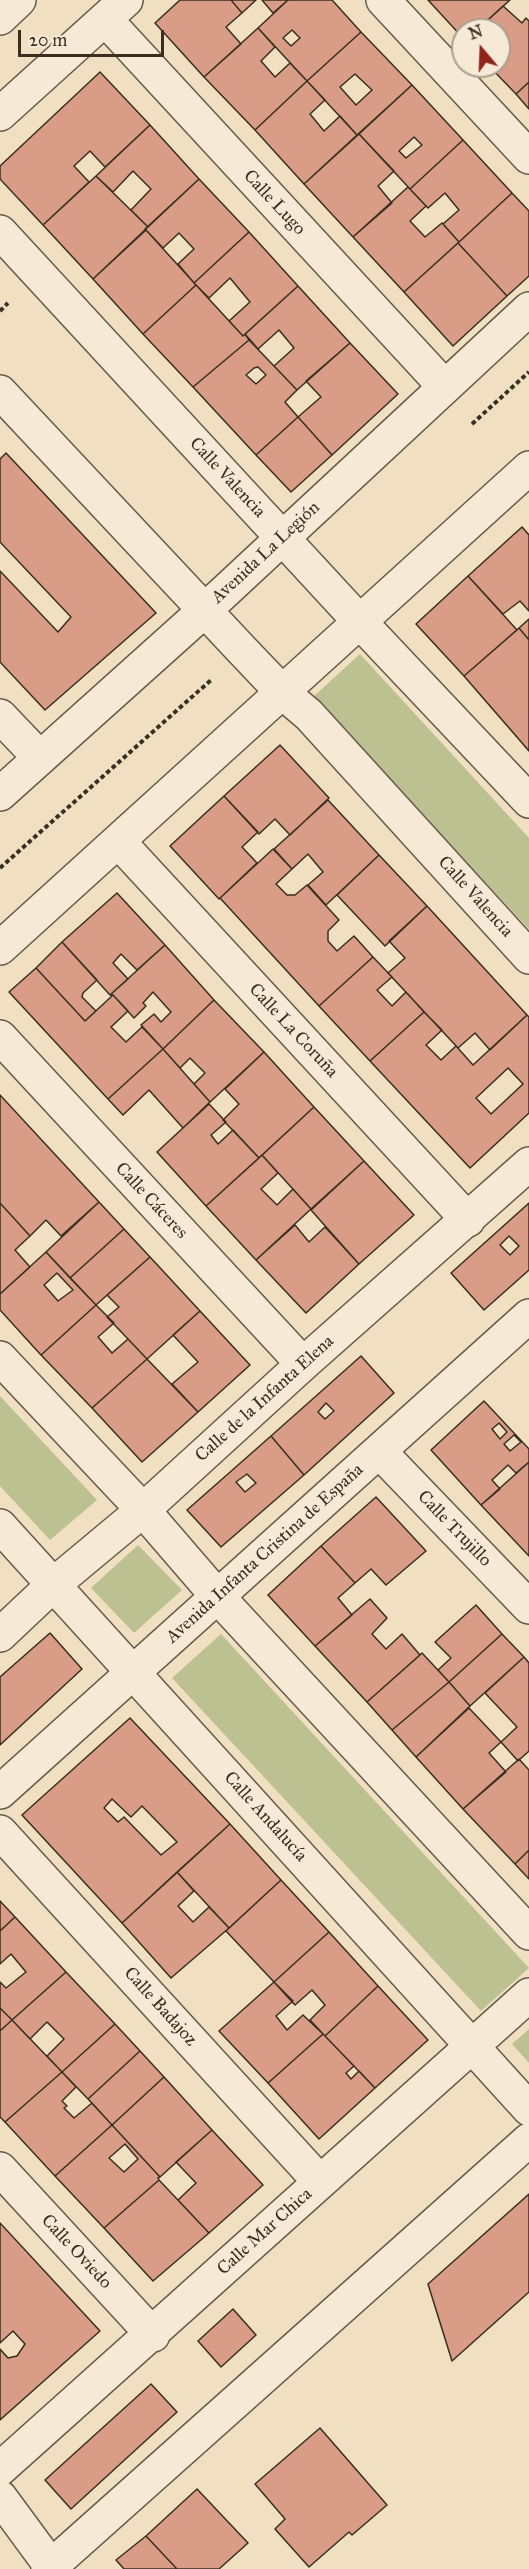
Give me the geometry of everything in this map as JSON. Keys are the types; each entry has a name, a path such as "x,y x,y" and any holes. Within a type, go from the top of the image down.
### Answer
{"street":[{"path":"0,18 19,0"},
{"path":"384,0 529,157"},
{"path":"0,114 116,10"},
{"name":"Calle Lugo","path":"116,10 444,386"},
{"name":"Calle Valencia","path":"0,232 360,622 529,801"},
{"name":"Avenida La Legión","path":"0,794 205,610 529,309"},
{"name":"Calle Valencia","path":"0,392 282,692 309,715 529,957"},
{"path":"0,948 527,473"},
{"path":"0,716 40,758"},
{"name":"Calle La Coruña","path":"118,841 468,1220"},
{"name":"Calle Cáceres","path":"0,1037 303,1364"},
{"name":"Calle de la Infanta Elena","path":"0,1635 529,1164"},
{"name":"Avenida Infanta Cristina de España","path":"0,1792 529,1316"},
{"path":"0,1358 143,1510 218,1597 529,1933"},
{"name":"Calle Trujillo","path":"380,1451 529,1607"},
{"name":"Calle Andalucía","path":"0,1526 529,2109"},
{"name":"Calle Badajoz","path":"0,1832 320,2182"},
{"name":"Calle Mar Chica","path":"0,2469 153,2335 320,2182 442,2092 473,2047 529,1995"},
{"path":"0,2497 51,2568 529,2140"},
{"name":"Calle Oviedo","path":"0,2169 153,2335"}],"path":[{"path":"0,868 242,650"}],"green space":[{"path":"360,654 529,838 529,929 313,697"},
{"path":"0,1396 97,1500 50,1540 0,1486"},
{"path":"138,1545 182,1590 134,1633 91,1588"},
{"path":"221,1634 529,1968 481,2011 172,1678"},
{"path":"529,2029 529,2063 512,2044"}],"building":[{"path":"180,0 231,0 242,13 226,27 241,44 204,77 155,23"},
{"path":"231,0 256,0 242,13"},
{"path":"262,0 288,0 273,13"},
{"path":"288,0 332,0 361,32 307,81 258,28","holes":["292,30 300,38 291,46 283,38"]},
{"path":"428,0 510,0 490,18 451,18 451,25"},
{"path":"503,6 522,23 526,18 529,21 529,82 516,94 501,78 511,78 511,18 490,18"},
{"path":"258,28 275,47 261,61 275,77 290,63 307,81 255,130 204,77"},
{"path":"361,32 412,85 357,135 307,81","holes":["355,74 372,90 356,105 340,87"]},
{"path":"100,72 150,125 105,167 90,151 74,166 89,182 43,225 0,179 0,166"},
{"path":"307,81 325,100 310,114 324,131 340,116 357,135 304,184 255,130"},
{"path":"529,82 529,109 516,94"},
{"path":"412,85 463,140 410,189 359,134","holes":["414,137 422,145 406,158 399,151"]},
{"path":"150,125 199,179 148,227 131,210 151,189 133,171 113,192 96,176"},
{"path":"359,134 394,171 378,186 392,203 353,237 304,184"},
{"path":"463,140 512,193 459,242 443,224 459,210 445,193 428,208 410,189"},
{"path":"96,176 148,227 93,279 43,225"},
{"path":"199,179 249,232 194,283 178,264 194,249 179,233 163,248 145,229"},
{"path":"408,187 426,206 410,221 425,237 442,223 459,242 404,292 353,237"},
{"path":"512,193 529,211 529,276 507,296 458,243"},
{"path":"146,230 196,285 143,334 93,279"},
{"path":"249,232 298,286 243,336 229,321 250,302 230,278 209,298 194,283"},
{"path":"458,243 507,296 453,346 404,292"},
{"path":"196,285 249,340 193,387 143,334"},
{"path":"298,286 350,343 297,390 274,366 294,348 279,330 258,349 245,334"},
{"path":"249,340 297,390 285,402 298,417 256,455 193,387","holes":["258,367 266,375 256,384 246,375"]},
{"path":"350,343 398,394 332,455 298,417 321,397 306,381"},
{"path":"298,417 332,455 291,492 256,455"},
{"path":"6,453 156,613 45,710 0,662 0,571 58,632 71,617 0,542 0,459"},
{"path":"522,527 529,535 529,611 520,601 503,614 468,576"},
{"path":"468,576 517,630 464,676 416,624"},
{"path":"529,619 529,640 519,628"},
{"path":"519,628 529,640 529,751 464,676"},
{"path":"280,745 329,798 290,835 275,819 259,834 224,796"},
{"path":"224,796 258,832 242,847 257,863 219,899 170,846"},
{"path":"328,800 379,855 326,905 308,885 323,872 308,854 292,869 274,849"},
{"path":"273,849 292,869 276,884 287,895 295,895 307,885 339,920 328,931 328,941 337,951 354,936 373,957 319,1006 220,898"},
{"path":"379,855 427,906 385,946 337,895"},
{"path":"117,893 165,945 137,970 121,954 113,963 128,979 110,995 62,942"},
{"path":"427,906 527,1015 490,1050 475,1033 458,1048 388,973 405,958 389,941"},
{"path":"62,942 97,980 83,993 82,997 96,1011 85,1021 36,968"},
{"path":"165,945 214,1000 163,1049 141,1025 154,1014 161,1022 171,1012 153,992 143,1003 146,1006 134,1018 113,995 110,995"},
{"path":"373,957 392,977 377,990 392,1006 406,992 424,1012 370,1061 319,1006"},
{"path":"36,968 85,1021 113,995 128,1011 111,1027 126,1042 142,1027 163,1049 108,1099 9,992"},
{"path":"214,1000 264,1052 210,1102 194,1084 205,1073 190,1058 180,1068 163,1049"},
{"path":"424,1012 442,1030 426,1045 441,1060 456,1046 473,1065 527,1015 529,1017 529,1113 470,1168 370,1061","holes":["508,1068 523,1084 491,1114 476,1098"]},
{"path":"163,1049 210,1102 183,1128 149,1090 123,1115 108,1099"},
{"path":"264,1052 314,1107 259,1158 223,1120 239,1104 225,1089"},
{"path":"0,1095 99,1202 61,1236 46,1220 30,1236 0,1203"},
{"path":"209,1104 226,1122 211,1135 218,1144 233,1130 259,1158 206,1206 157,1152"},
{"path":"314,1107 364,1161 311,1209 262,1155"},
{"path":"262,1155 278,1173 261,1189 277,1205 293,1189 311,1209 256,1260 206,1206"},
{"path":"364,1161 414,1215 359,1264 311,1210"},
{"path":"99,1202 124,1229 70,1278 46,1252"},
{"path":"0,1203 30,1236 15,1250 30,1267 0,1294"},
{"path":"529,1203 529,1270 484,1310 451,1273","holes":["509,1236 519,1246 510,1255 500,1245"]},
{"path":"295,1225 309,1242 325,1227 359,1264 306,1313 256,1260"},
{"path":"124,1229 150,1257 96,1305 70,1278"},
{"path":"46,1252 96,1305 41,1355 0,1310 0,1294","holes":["57,1273 73,1290 58,1301 44,1285"]},
{"path":"150,1257 200,1311 147,1359 107,1317 119,1307 107,1295"},
{"path":"96,1305 114,1323 98,1337 112,1353 128,1339 147,1359 92,1408 41,1355"},
{"path":"200,1311 250,1365 198,1412 172,1384 198,1362 173,1335"},
{"path":"361,1356 394,1393 304,1475 271,1436","holes":["326,1403 334,1411 325,1419 318,1412"]},
{"path":"147,1359 198,1412 142,1462 92,1408"},
{"path":"484,1401 529,1449 529,1462 516,1473 508,1465 492,1480 500,1489 481,1505 431,1450","holes":["499,1423 507,1432 500,1439 492,1429","514,1435 521,1442 510,1451 504,1444"]},
{"path":"271,1436 304,1475 221,1547 187,1510","holes":["247,1474 256,1483 245,1492 236,1482"]},
{"path":"529,1462 529,1556 481,1505"},
{"path":"376,1497 426,1551 386,1585 371,1569 355,1583 321,1546"},
{"path":"321,1546 355,1583 338,1598 352,1615 315,1646 268,1595"},
{"path":"370,1599 387,1618 372,1634 386,1649 402,1634 420,1655 367,1702 315,1646"},
{"path":"476,1605 502,1634 449,1682 438,1670 451,1658 435,1642"},
{"path":"50,1633 82,1669 0,1745 0,1677"},
{"path":"502,1634 524,1657 470,1706 449,1682"},
{"path":"422,1653 449,1682 392,1730 367,1702"},
{"path":"524,1657 529,1663 529,1751 518,1761 501,1742 517,1727 485,1693"},
{"path":"449,1682 470,1706 416,1757 392,1730"},
{"path":"469,1708 501,1742 489,1753 506,1772 463,1809 416,1757"},
{"path":"130,1718 230,1824 122,1923 22,1815","holes":["112,1799 131,1817 142,1806 177,1842 161,1855 124,1817 118,1822 104,1808"]},
{"path":"519,1759 529,1770 529,1850 515,1864 463,1809"},
{"path":"230,1824 281,1880 229,1928 177,1872"},
{"path":"529,1850 529,1879 515,1864"},
{"path":"177,1872 194,1891 178,1906 193,1922 209,1907 229,1928 171,1978 122,1923"},
{"path":"281,1880 329,1932 274,1982 226,1931"},
{"path":"0,1901 15,1917 0,1931"},
{"path":"15,1917 66,1972 12,2020 0,2008 0,1982 6,1988 26,1972 11,1954 0,1964 0,1931"},
{"path":"329,1932 378,1986 325,2036 310,2020 325,2005 312,1990 295,2005 274,1982"},
{"path":"66,1972 115,2024 62,2072 47,2056 64,2039 47,2022 30,2039 12,2020"},
{"path":"274,1982 293,2001 276,2016 287,2030 303,2015 323,2034 268,2083 219,2031"},
{"path":"378,1986 428,2040 375,2088 325,2036"},
{"path":"0,2008 12,2020 0,2031"},
{"path":"12,2020 62,2072 5,2122 0,2117 0,2031"},
{"path":"115,2024 140,2051 88,2099 62,2072"},
{"path":"323,2034 354,2066 346,2073 351,2079 359,2071 375,2088 319,2139 268,2083"},
{"path":"140,2051 164,2077 112,2125 88,2099"},
{"path":"62,2072 76,2087 62,2101 67,2106 64,2108 74,2118 92,2103 112,2125 55,2176 5,2122"},
{"path":"164,2077 212,2130 160,2177 112,2125"},
{"path":"112,2125 160,2177 104,2228 55,2176","holes":["125,2144 138,2159 124,2172 109,2158"]},
{"path":"212,2130 263,2185 209,2233 178,2200 196,2183 176,2162"},
{"path":"159,2180 209,2233 153,2281 104,2228"},
{"path":"529,2194 529,2292 452,2361 428,2284"},
{"path":"0,2223 100,2331 0,2420 0,2349 8,2358 17,2356 25,2344 13,2331 0,2343"},
{"path":"233,2309 256,2335 221,2367 198,2341"},
{"path":"151,2384 177,2412 71,2509 45,2480"},
{"path":"320,2428 387,2505 352,2535 349,2532 309,2567 275,2529 285,2519 255,2484"},
{"path":"197,2489 248,2543 219,2569 177,2569 146,2536"},
{"path":"146,2536 177,2569 124,2569 116,2560"}]}
